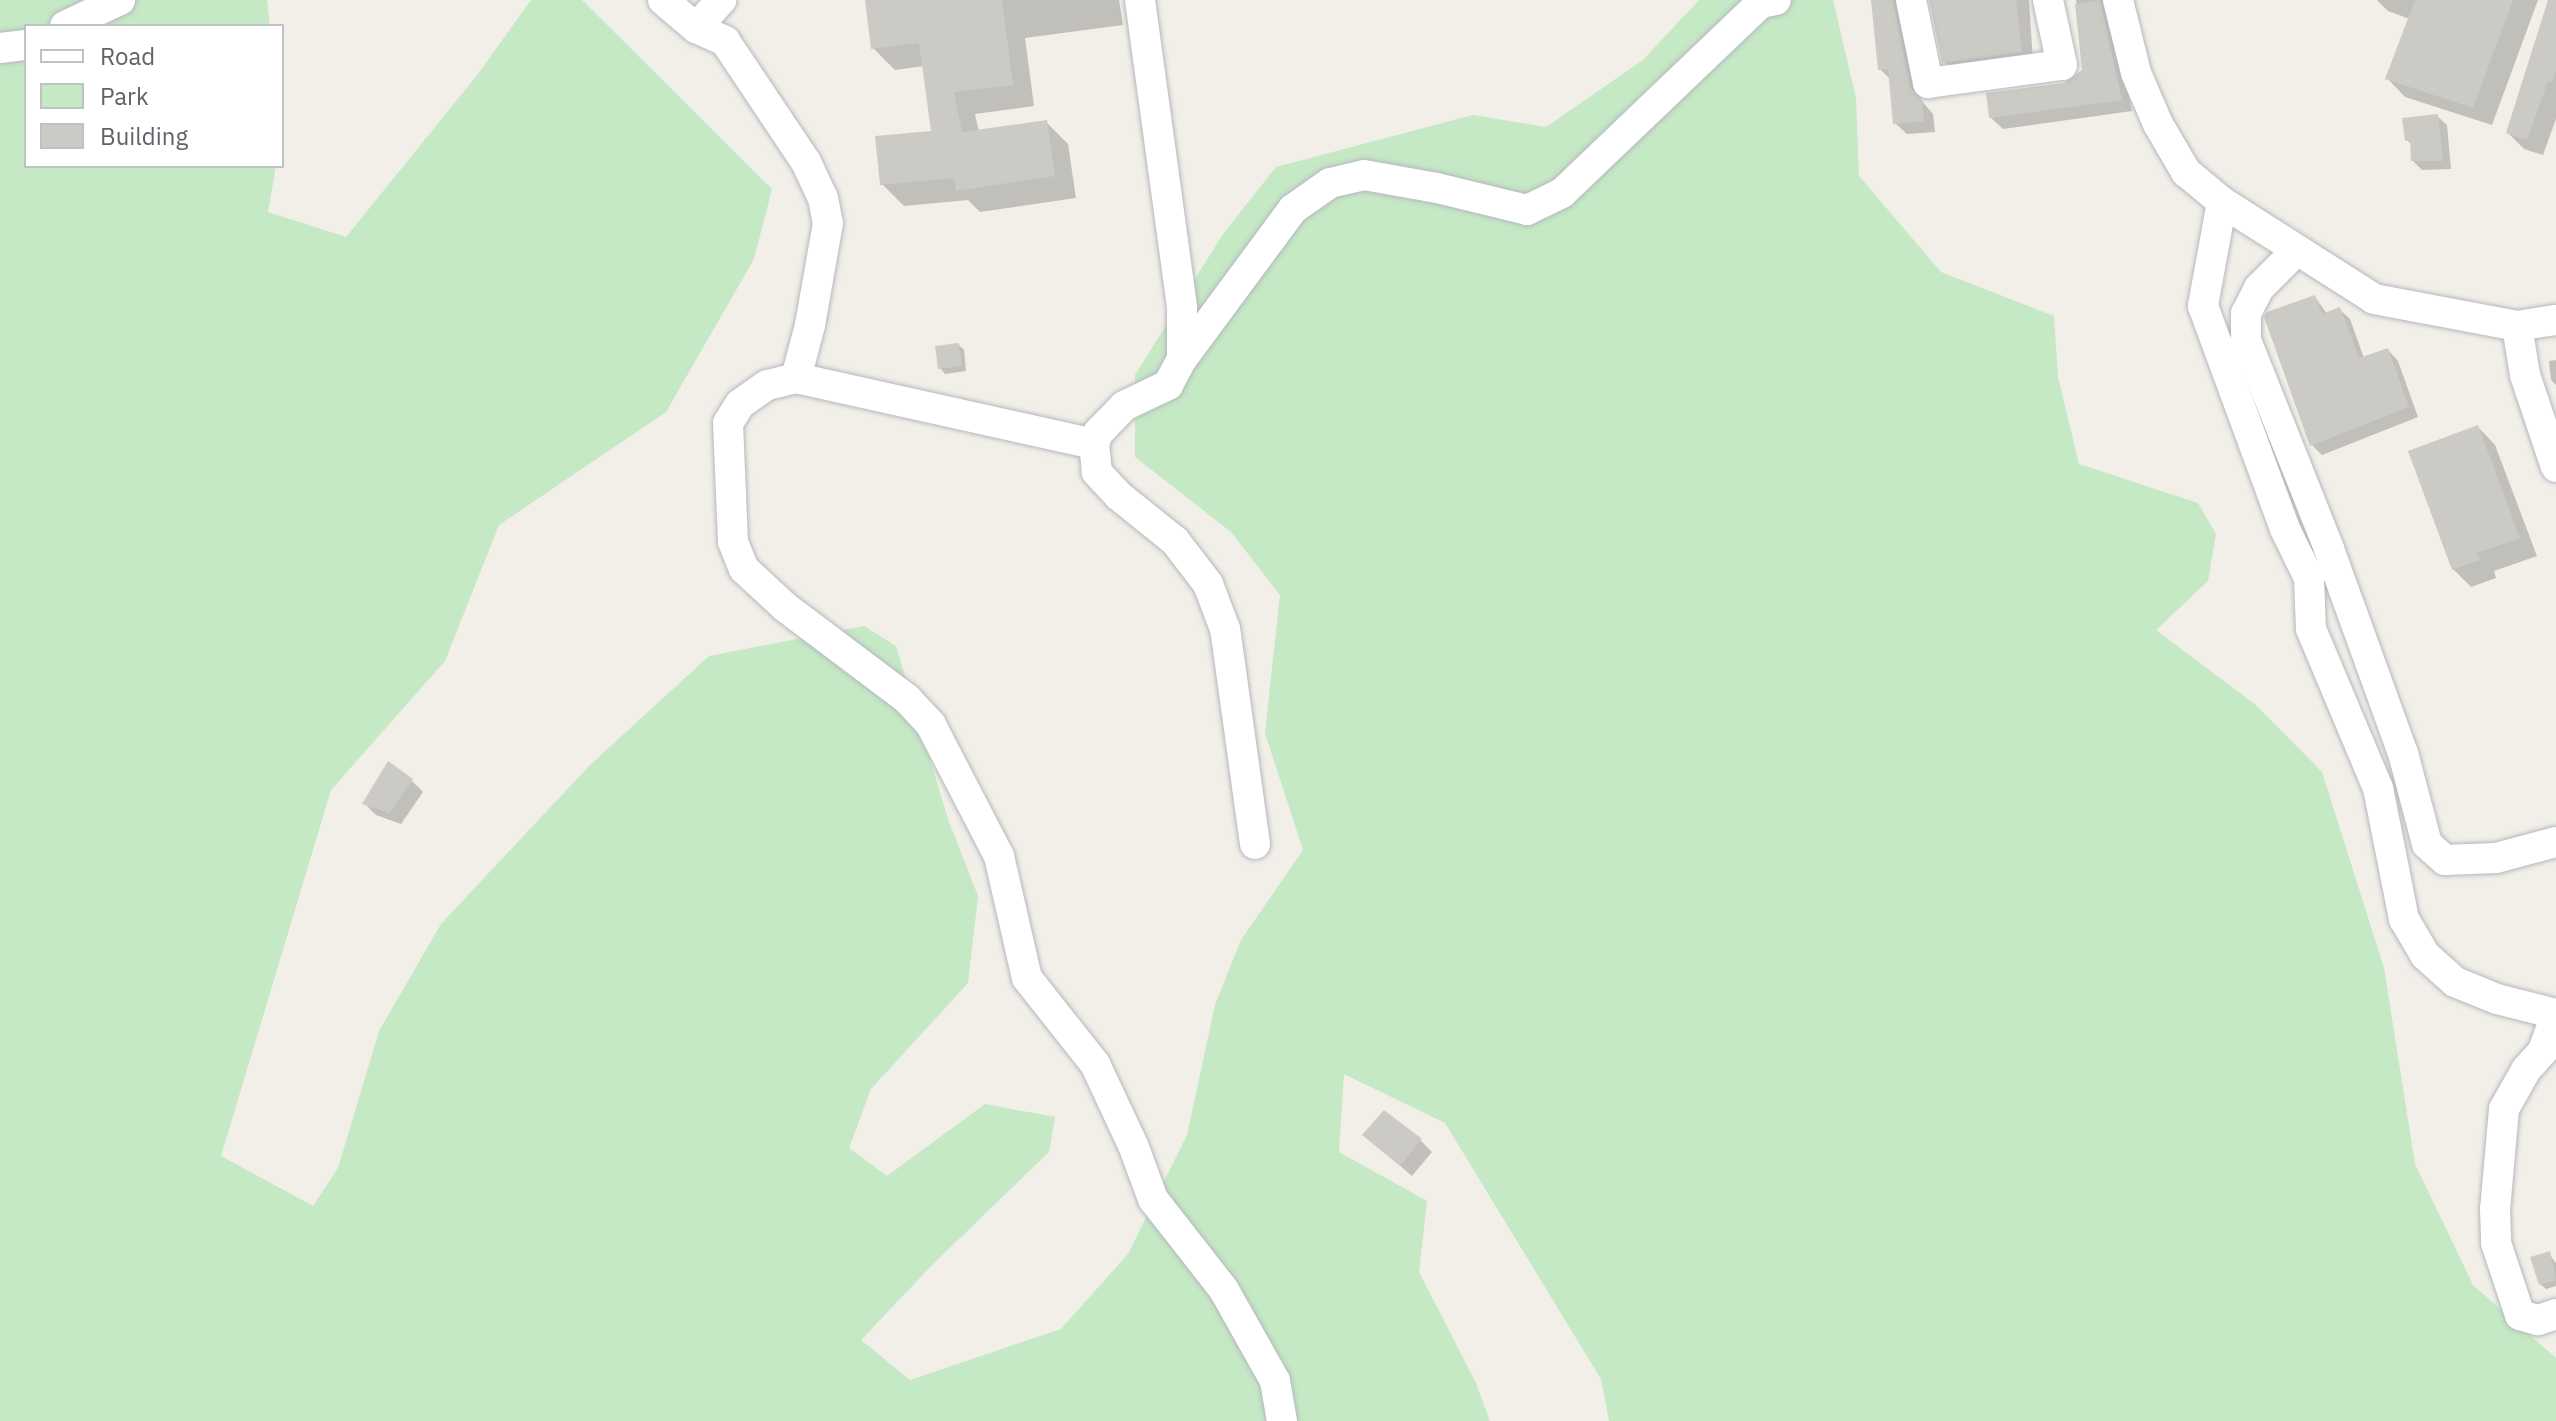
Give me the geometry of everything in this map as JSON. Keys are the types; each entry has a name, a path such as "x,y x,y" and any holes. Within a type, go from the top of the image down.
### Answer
{"street":[{"path":"69,24 120,0"},
{"path":"663,0 696,28 725,41 806,162 823,198 828,223 810,325 796,378"},
{"path":"696,28 721,0"},
{"path":"1140,0 1182,308 1182,359"},
{"path":"1911,0 1928,83 2062,65 2048,0"},
{"path":"2118,0 2136,73 2158,124 2186,172 2222,202 2374,299 2517,326 2556,320"},
{"path":"1255,844 1225,629 1208,584 1175,541 1119,496 1097,472 1094,444 1098,433 1124,406 1168,385 1182,359 1293,209 1330,183 1364,175 1437,188 1527,210 1562,193 1766,1"},
{"path":"0,48 24,45"},
{"path":"2222,202 2203,306 2285,529 2309,578 2311,629 2378,788 2404,919 2425,955 2455,982 2497,999 2556,1014 2543,1051 2526,1070 2504,1109 2495,1209 2496,1243 2520,1315 2538,1320 2556,1314"},
{"path":"2296,251 2259,288 2246,313 2246,340 2329,549 2398,738 2427,844 2445,860 2496,858 2556,842"},
{"path":"2517,326 2525,375 2556,467"},
{"path":"1094,444 796,378 767,385 740,404 728,423 733,542 744,569 785,607 907,699 931,725 999,856 1027,978 1095,1064 1133,1145 1153,1199 1224,1290 1275,1381 1282,1421"}],"green space":[{"path":"0,0 267,0 270,24 24,24 24,168 276,168 268,212 346,237 478,74 531,0 582,0 772,189 754,259 666,412 499,525 445,661 331,790 221,1156 313,1206 338,1168 379,1031 441,924 590,765 709,656 864,626 896,646 948,819 978,896 968,983 871,1089 849,1148 887,1176 985,1104 1055,1117 1049,1152 933,1264 861,1340 910,1380 1061,1329 1128,1254 1187,1135 1215,1005 1241,940 1303,850 1265,733 1280,595 1231,532 1135,457 1135,375 1223,234 1276,167 1473,115 1546,127 1643,60 1699,0 1833,0 1856,98 1859,176 1941,272 2054,316 2058,377 2079,464 2198,503 2216,534 2208,581 2156,630 2256,705 2322,772 2384,968 2415,1164 2473,1285 2556,1358 2556,1421 1609,1421 1601,1379 1445,1123 1344,1074 1339,1152 1427,1201 1419,1272 1475,1381 1490,1421 0,1421"}],"building":[{"path":"865,0 1002,0 1013,85 954,92 962,132 1047,120 1055,176 956,191 954,178 880,185 875,136 931,131 919,43 871,49"},
{"path":"1871,0 1893,0 1910,87 1922,100 1924,121 1893,124 1888,69 1878,70"},
{"path":"1929,0 2016,0 2022,52 1942,63"},
{"path":"2100,0 2122,100 1989,118 1986,93 2064,83 2082,70 2075,4"},
{"path":"2415,0 2513,0 2473,108 2385,79"},
{"path":"2548,0 2556,0 2556,71 2552,82 2548,81 2527,140 2506,133"},
{"path":"2438,114 2443,161 2411,161 2410,140 2405,141 2402,118"},
{"path":"2315,295 2322,314 2340,307 2359,358 2388,348 2409,407 2310,446 2264,317 2267,312"},
{"path":"959,343 962,366 938,369 935,346"},
{"path":"2478,425 2520,538 2477,553 2480,560 2452,570 2408,451"},
{"path":"388,761 413,779 389,813 362,804"},
{"path":"1384,1110 1422,1139 1400,1166 1362,1135"},
{"path":"2550,1251 2556,1280 2539,1285 2530,1257"}]}
